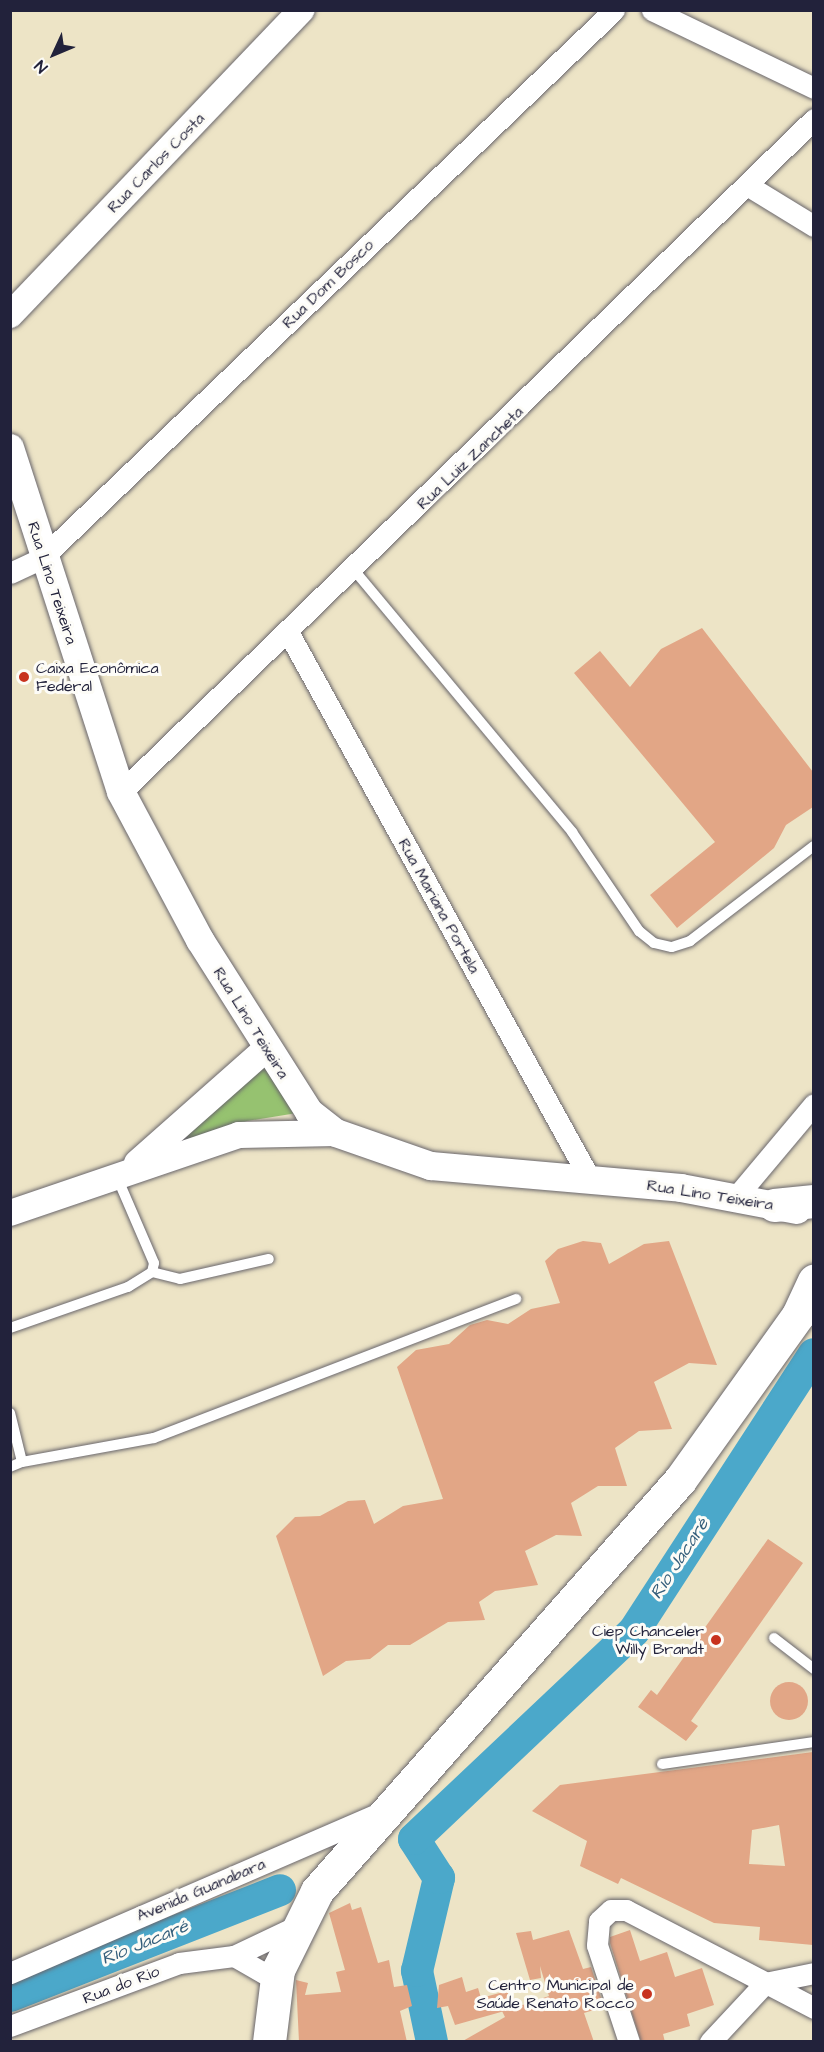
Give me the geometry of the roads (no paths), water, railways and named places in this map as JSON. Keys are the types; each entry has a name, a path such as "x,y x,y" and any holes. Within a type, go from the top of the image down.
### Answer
{"main road":[{"name":"Rua Lino Teixeira","path":"10,448 42,558 121,792 154,861 267,1048 309,1112 336,1133 392,1155 458,1171 590,1179 736,1197 813,1214"},
{"path":"774,1205 813,1201"},
{"path":"269,2042 276,1980 304,1914 388,1812 658,1507 806,1307 813,1281"}],"street":[{"name":"Rua Carlos Costa","path":"10,315 302,10"},
{"name":"Rua Dom Bosco","path":"10,573 42,558 614,10"},
{"path":"652,10 813,88"},
{"name":"Rua Luiz Zancheta","path":"121,792 354,570 813,119"},
{"path":"747,185 813,226"},
{"name":"Rua Mariana Portela","path":"288,632 590,1179"},
{"path":"122,1174 267,1048"},
{"path":"736,1197 813,1104"},
{"path":"10,1213 254,1131 336,1133"},
{"name":"Avenida Guanabara","path":"10,1972 388,1812"},
{"path":"628,2042 597,1945 605,1913 626,1910 813,2008"},
{"name":"Rua do Rio","path":"10,2026 179,1963 234,1956 304,1914"},
{"path":"234,1956 276,1980"},
{"path":"710,2042 765,1983 813,1973"}],"lane":[{"path":"354,570 573,832 639,931 654,944 672,947 690,942 813,846"},
{"path":"10,1328 128,1287 152,1272 154,1263 122,1174"},
{"path":"152,1272 180,1279 269,1259"},
{"path":"10,1467 22,1462 154,1438 516,1299"},
{"path":"10,1413 22,1462"},
{"path":"774,1638 813,1669"},
{"path":"662,1764 813,1742"}],"waterway":[{"name":"Rio Jacaré","path":"432,2042 417,1971 439,1878 414,1839 634,1631 814,1354"},
{"name":"Rio Jacaré","path":"10,1996 280,1890"}],"place":[{"name":"Caixa Econômica Federal","path":"24,677"},
{"name":"Ciep Chanceler Willy Brandt","path":"716,1640"},
{"name":"Centro Municipal de Saúde Renato Rocco","path":"647,1994"}]}
